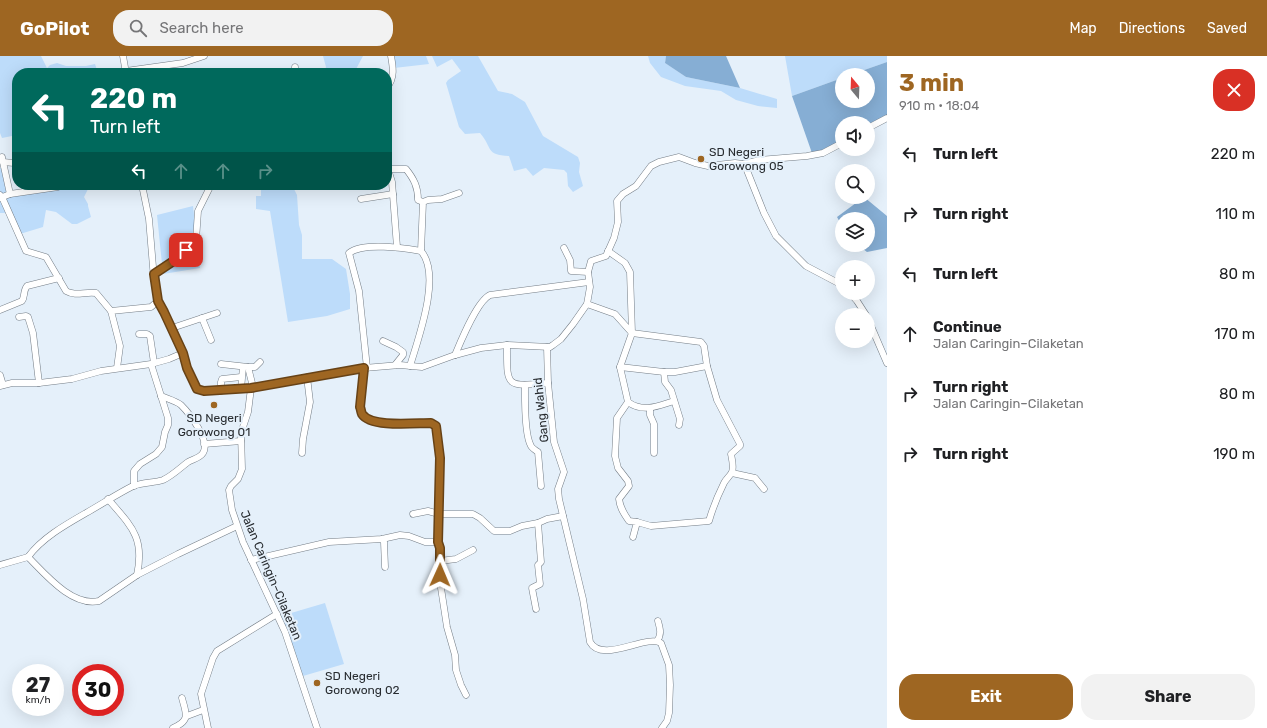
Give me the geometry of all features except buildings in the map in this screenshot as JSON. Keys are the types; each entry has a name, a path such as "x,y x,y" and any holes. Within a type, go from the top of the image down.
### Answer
{"street":[{"path":"123,56 125,68"},
{"path":"151,68 183,63 204,56"},
{"path":"391,56 394,69 392,82"},
{"path":"875,124 887,118"},
{"path":"143,190 149,220 158,301 172,328 183,353 187,368 197,389 204,391 221,391 251,388 365,368 395,365 422,367 455,355 481,348 507,345 547,347 554,345 561,339 587,304 589,296 588,272 591,260 606,256 614,238 618,222 618,201 623,194 636,186 652,166 659,162 679,157 708,166 735,163 743,164 760,160 822,154 835,146"},
{"path":"10,194 2,160 12,162"},
{"path":"743,164 764,213 776,236 806,266 835,281"},
{"path":"392,168 406,169 415,182 418,191 418,200 423,202 442,199 459,193"},
{"path":"392,189 397,247"},
{"path":"19,190 1,197 26,251 46,257 66,291 71,294 96,293 111,311 120,346 117,368"},
{"path":"154,274 172,262 196,240 198,211 208,190"},
{"path":"362,199 393,194"},
{"path":"410,366 425,315 430,289 430,279 426,260 421,251 423,202"},
{"path":"421,251 397,247 362,248 349,253 359,291 365,368 360,407 362,414 377,422 387,424 431,423 436,426 440,458 438,542 440,548 440,587 447,627 455,655 456,670 466,695"},
{"path":"564,248 570,260 571,271 588,272"},
{"path":"608,251 622,260 629,270 633,315 632,333 620,367 628,402 639,408 650,408 674,401"},
{"path":"0,310 22,301 24,289 27,286 59,278"},
{"path":"455,355 473,317 486,297 490,295 589,282"},
{"path":"111,311 151,307 158,301"},
{"path":"587,304 616,314 632,333 701,342 704,348 706,366 717,400 740,444 740,446 731,454 733,468 732,473 726,480 718,495 709,521 651,526 629,521 622,511 620,499 629,486 628,481 618,468 615,456 615,440 617,418 628,402"},
{"path":"172,328 217,313"},
{"path":"19,317 28,317 33,333 39,383"},
{"path":"202,318 211,340"},
{"path":"134,486 134,471 136,467 154,457 162,447 169,421 152,363 150,336 147,334 139,334"},
{"path":"875,335 887,363"},
{"path":"383,341 396,347 404,354 395,365"},
{"path":"507,345 507,371 510,381 525,386 548,383"},
{"name":"Gang Wahid","path":"547,347 548,383 554,442 564,472 558,489 583,599 590,642 596,648 621,649 653,640 657,641"},
{"path":"0,375 1,385 39,383 72,379 117,368 134,367 169,359 183,353"},
{"path":"221,364 255,367 260,362"},
{"path":"620,367 675,372 706,366"},
{"path":"241,389 241,377 245,367"},
{"name":"Jalan Caringin–Cilaketan","path":"245,367 252,383 248,412 241,433 242,468 238,479 230,486 229,490 237,526 251,560 278,614 317,728"},
{"path":"664,372 665,382 671,390 680,419 679,425"},
{"path":"221,391 220,382 222,378 241,377"},
{"path":"302,453 302,439 310,402 307,377"},
{"path":"525,386 528,439 531,447 538,452 541,486"},
{"path":"0,565 28,557 33,550 57,530 108,499 134,486 167,478 188,462 200,456 204,450 204,444 200,429 180,404 162,396"},
{"path":"650,408 650,415 654,424 654,453"},
{"path":"204,444 241,441"},
{"path":"732,473 755,478 764,489"},
{"path":"108,499 128,523 140,545 140,562 137,575"},
{"path":"413,514 428,510 439,514 473,514 480,518 494,532 510,531 522,526 563,516"},
{"path":"633,537 637,522"},
{"path":"536,609 532,588 540,584 538,565 541,562 538,523"},
{"path":"28,557 62,589 76,598 89,602 99,601 137,575 237,526"},
{"path":"251,560 329,542 382,539 400,535 409,536 425,542 438,542"},
{"path":"382,539 384,542 385,567"},
{"path":"440,561 456,559 473,550"},
{"path":"206,727 202,690 213,658 217,651 278,614"},
{"path":"658,621 661,630 657,641 661,643 669,665 670,685 669,713 667,721 662,728"},
{"path":"173,728 186,720 187,716 182,698"},
{"path":"187,716 203,710"}],"shaded area":[{"path":"0,56 41,56 47,68 12,68 12,136 2,138 0,133"},
{"path":"323,56 363,56 357,68 326,67"},
{"path":"393,56 426,56 429,64 394,68"},
{"path":"432,56 478,56 498,91 512,94 525,102 543,136 578,157 580,163 579,172 583,186 573,192 568,186 567,173 564,170 544,168 533,176 526,168 514,171 509,156 496,154 490,150 480,133 465,134 459,127 446,83 461,71 452,59 437,67"},
{"path":"648,56 666,56 665,63 686,77 740,88 777,99 777,108 758,106 736,100 721,91 685,86 661,77 650,63"},
{"path":"666,56 726,56 740,88 686,77 665,63"},
{"path":"785,56 887,56 887,62 870,68 835,68 835,81 792,96"},
{"path":"887,62 887,117 875,123 875,116 835,116 835,145 813,156 792,96 835,81 835,108 875,108 875,68 870,68"},
{"path":"57,63 66,66 86,66 95,64 96,68 47,68 50,65"},
{"path":"0,168 4,168 9,193 31,190 88,190 84,197 88,204 91,217 77,224 72,224 56,212 46,210 43,227 20,234 9,213 0,213"},
{"path":"261,190 294,190 297,195 299,225 302,235 302,259 332,259 346,269 350,294 350,309 327,316 288,322 270,211 256,209 256,196 261,196"},
{"path":"855,204 872,204 887,216 887,248 875,250 875,212 844,212"},
{"path":"193,206 200,268 163,274 157,215"},
{"path":"325,603 344,664 303,676 281,616"}],"place":[{"name":"SD Negeri Gorowong 05","path":"701,159"},
{"name":"SD Negeri Gorowong 01","path":"214,405"},
{"name":"SD Negeri Gorowong 02","path":"317,683"}],"route":[{"path":"186,250 154,274 154,279 158,301 183,353 187,368 197,389 200,391 221,391 251,388 364,368 360,407 362,414 371,420 387,424 431,423 436,426 440,458 438,542 440,548 440,575"}]}
